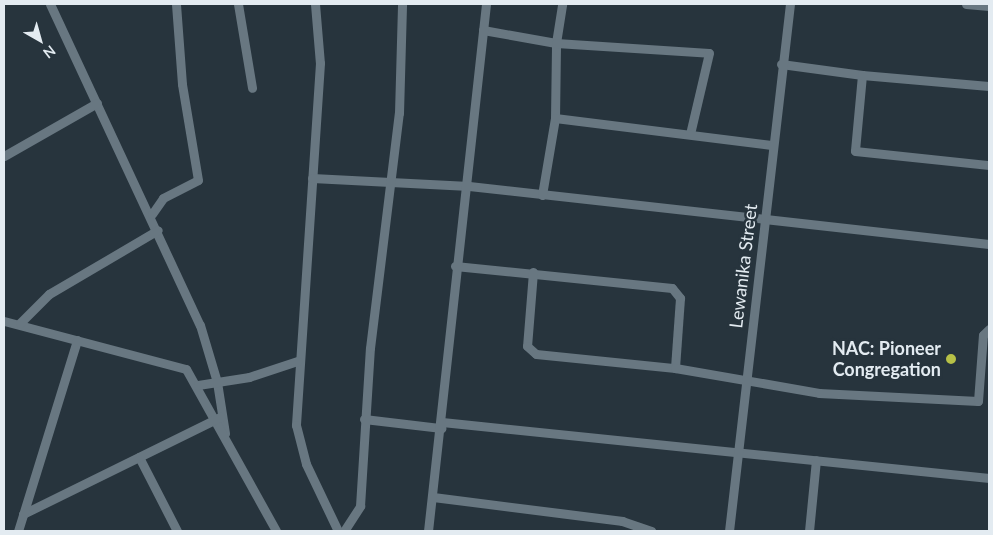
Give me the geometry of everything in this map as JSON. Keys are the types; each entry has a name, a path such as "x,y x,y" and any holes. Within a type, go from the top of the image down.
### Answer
{"street":[{"path":"50,4 152,214 207,341 217,382 219,418"},
{"path":"152,214 163,198 198,180 182,84 176,4"},
{"path":"238,4 252,88"},
{"path":"315,4 320,63 297,360 300,446 338,531"},
{"path":"344,531 360,506 364,419 393,181 404,46 402,4"},
{"path":"428,531 442,425 456,266 469,186 486,4"},
{"path":"542,195 555,118 556,43 562,4"},
{"name":"Lewanika Street","path":"729,531 765,222 770,144 790,4"},
{"path":"966,4 989,6"},
{"path":"483,30 556,43 708,53 690,134"},
{"path":"781,64 862,75 989,86"},
{"path":"862,75 855,151 989,165"},
{"path":"4,156 97,103"},
{"path":"555,118 770,144"},
{"path":"312,178 469,186 765,222 989,244"},
{"path":"20,323 49,294 158,230"},
{"path":"456,266 533,272 678,291 675,368"},
{"path":"533,272 527,339 531,351 675,368 819,393 978,401 983,335 989,330"},
{"path":"4,321 20,323 186,369 219,418 276,531"},
{"path":"18,531 77,340"},
{"path":"198,385 217,382 297,360"},
{"path":"23,514 219,418"},
{"path":"364,419 737,452 989,478"},
{"path":"139,457 177,531"},
{"path":"809,531 816,460"},
{"path":"433,497 622,521 650,531"}],"place":[{"name":"NAC: Pioneer Congregation","path":"951,359"}]}
